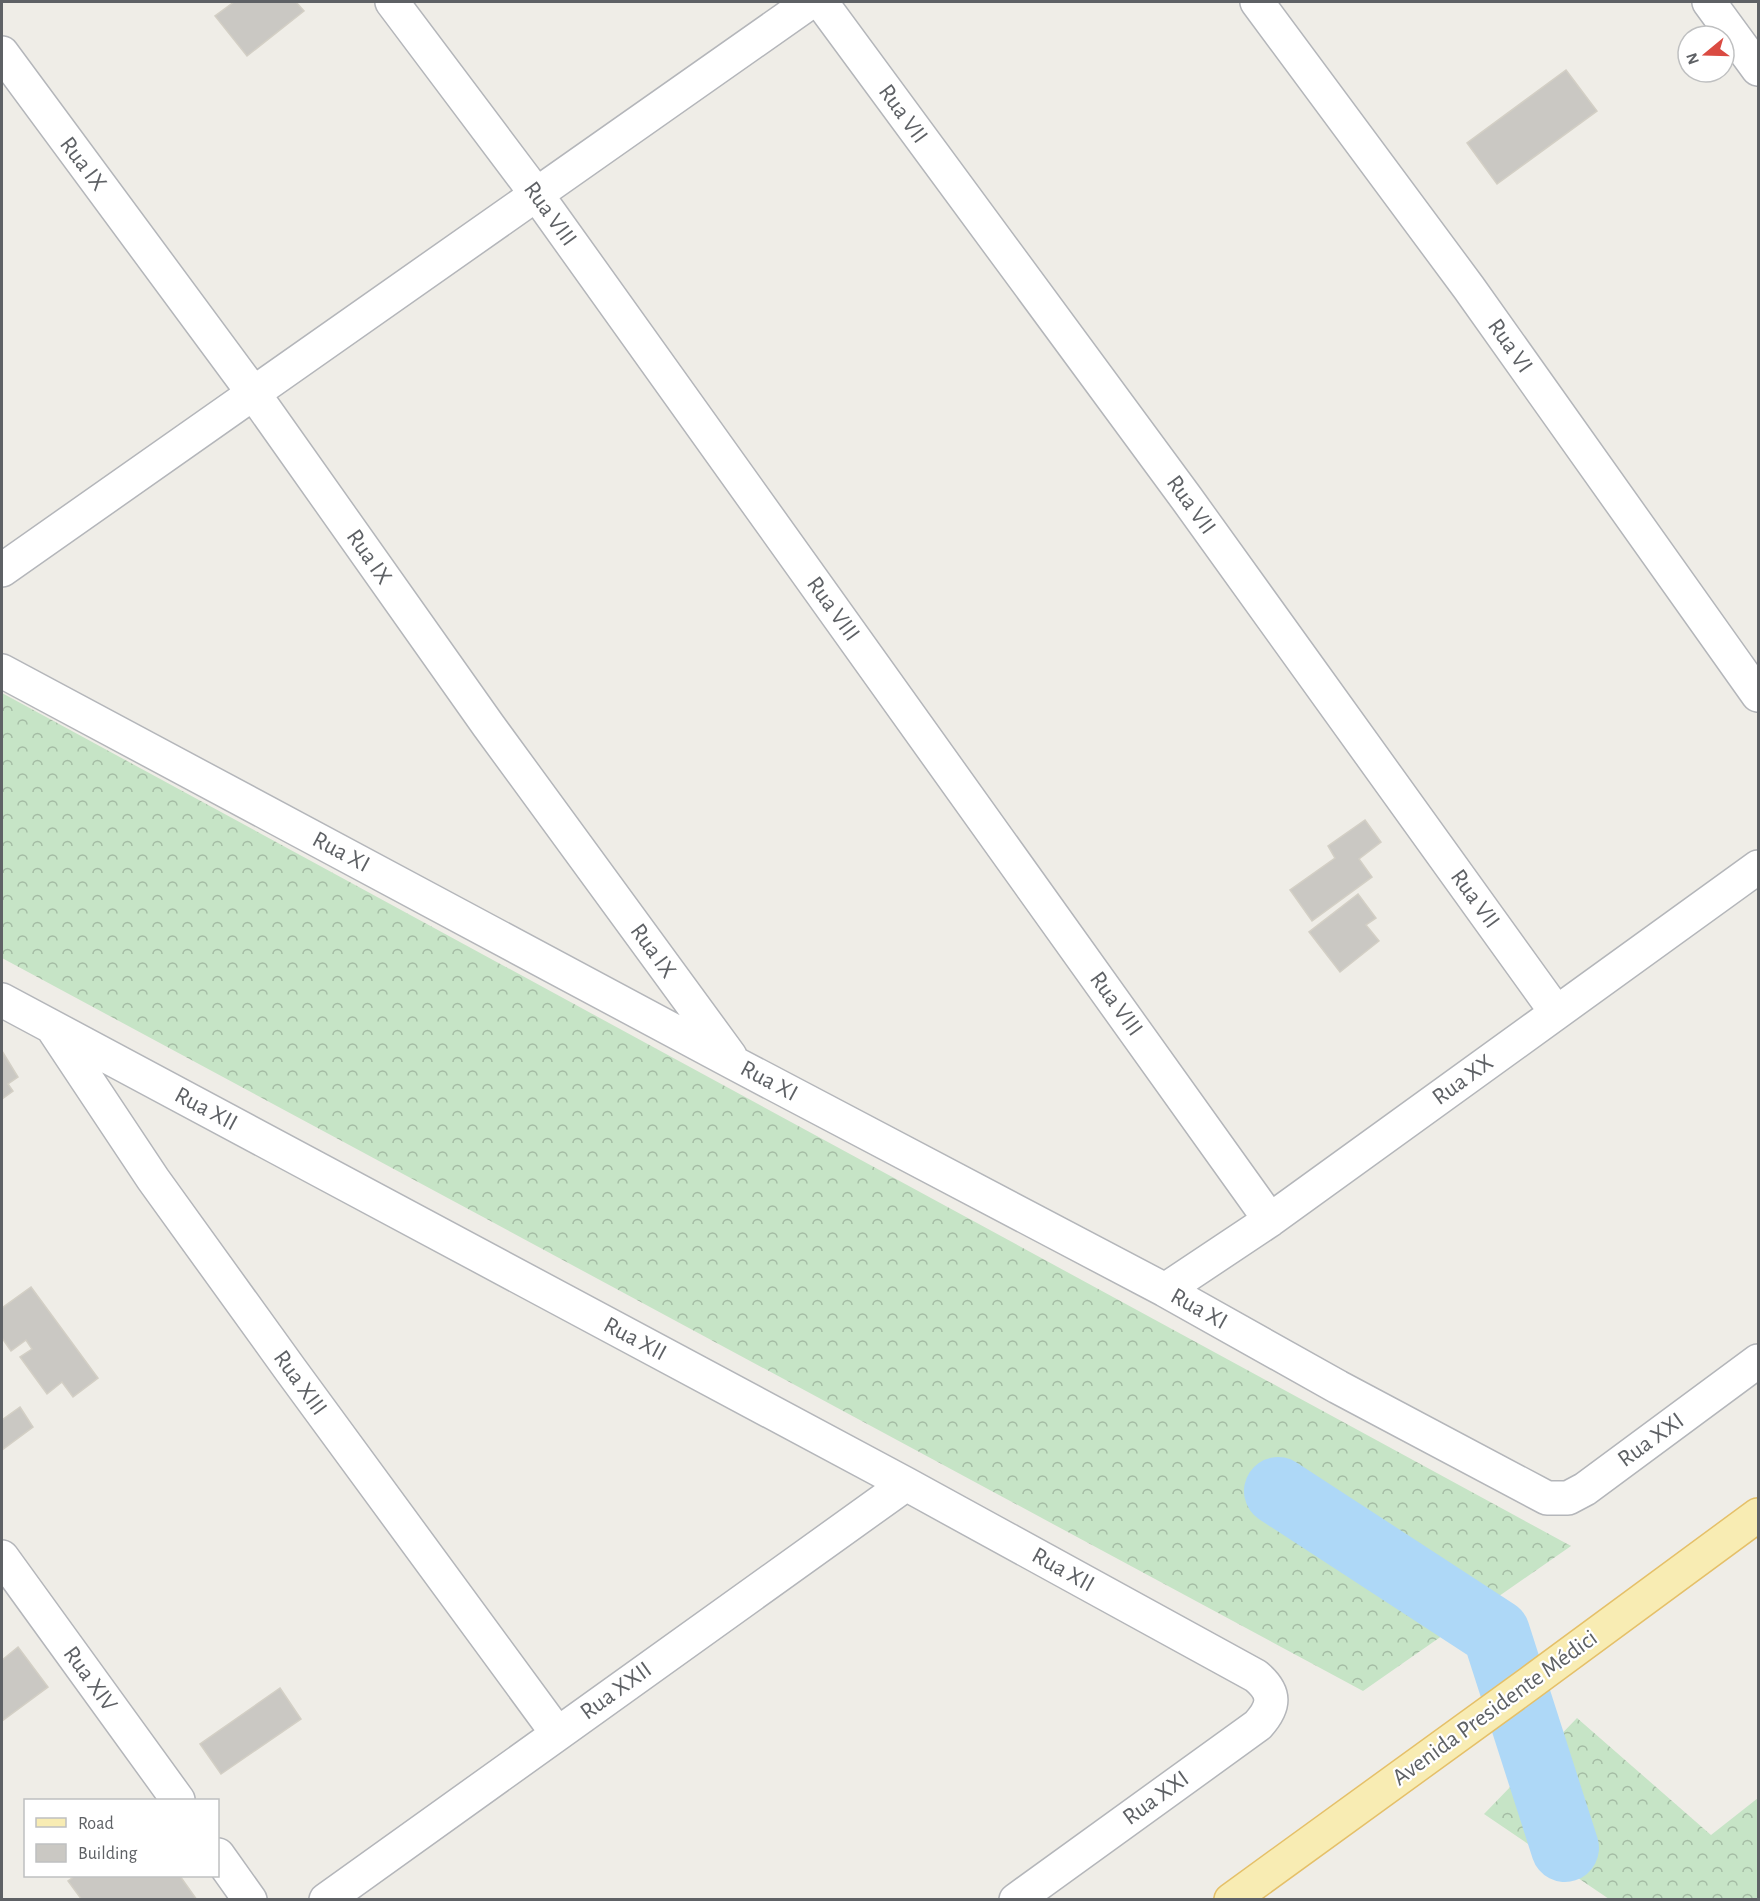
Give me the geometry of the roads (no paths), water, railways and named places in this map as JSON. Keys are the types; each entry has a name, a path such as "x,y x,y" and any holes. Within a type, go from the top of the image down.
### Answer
{"main road":[{"name":"Avenida Presidente Médici","path":"1230,1899 1758,1515"}],"street":[{"name":"Rua VIII","path":"392,2 537,195 1270,1220"},
{"path":"2,570 810,2"},
{"name":"Rua VII","path":"821,2 1194,508 1556,1012"},
{"name":"Rua VI","path":"1257,2 1469,288 1758,695"},
{"path":"1709,2 1758,69"},
{"name":"Rua IX","path":"2,52 254,394 488,725 734,1063"},
{"name":"Rua XI","path":"2,671 734,1063 1166,1290 1349,1393 1536,1494"},
{"name":"Rua XX","path":"1166,1290 1270,1220 1758,867"},
{"name":"Rua XII","path":"2,1000 906,1484 1256,1676 1265,1684"},
{"name":"Rua XIII","path":"51,1026 160,1188 557,1733"},
{"name":"Rua XXI","path":"1536,1494 1547,1498 1568,1498 1585,1488 1758,1361"},
{"name":"Rua XXII","path":"326,1899 906,1484"},
{"name":"Rua XIV","path":"2,1557 177,1799"},
{"name":"Rua XXI","path":"1016,1899 1258,1725 1268,1714 1272,1702 1265,1684"},
{"path":"219,1855 250,1899"}],"waterway":[{"path":"1278,1491 1496,1633 1565,1848"}]}
